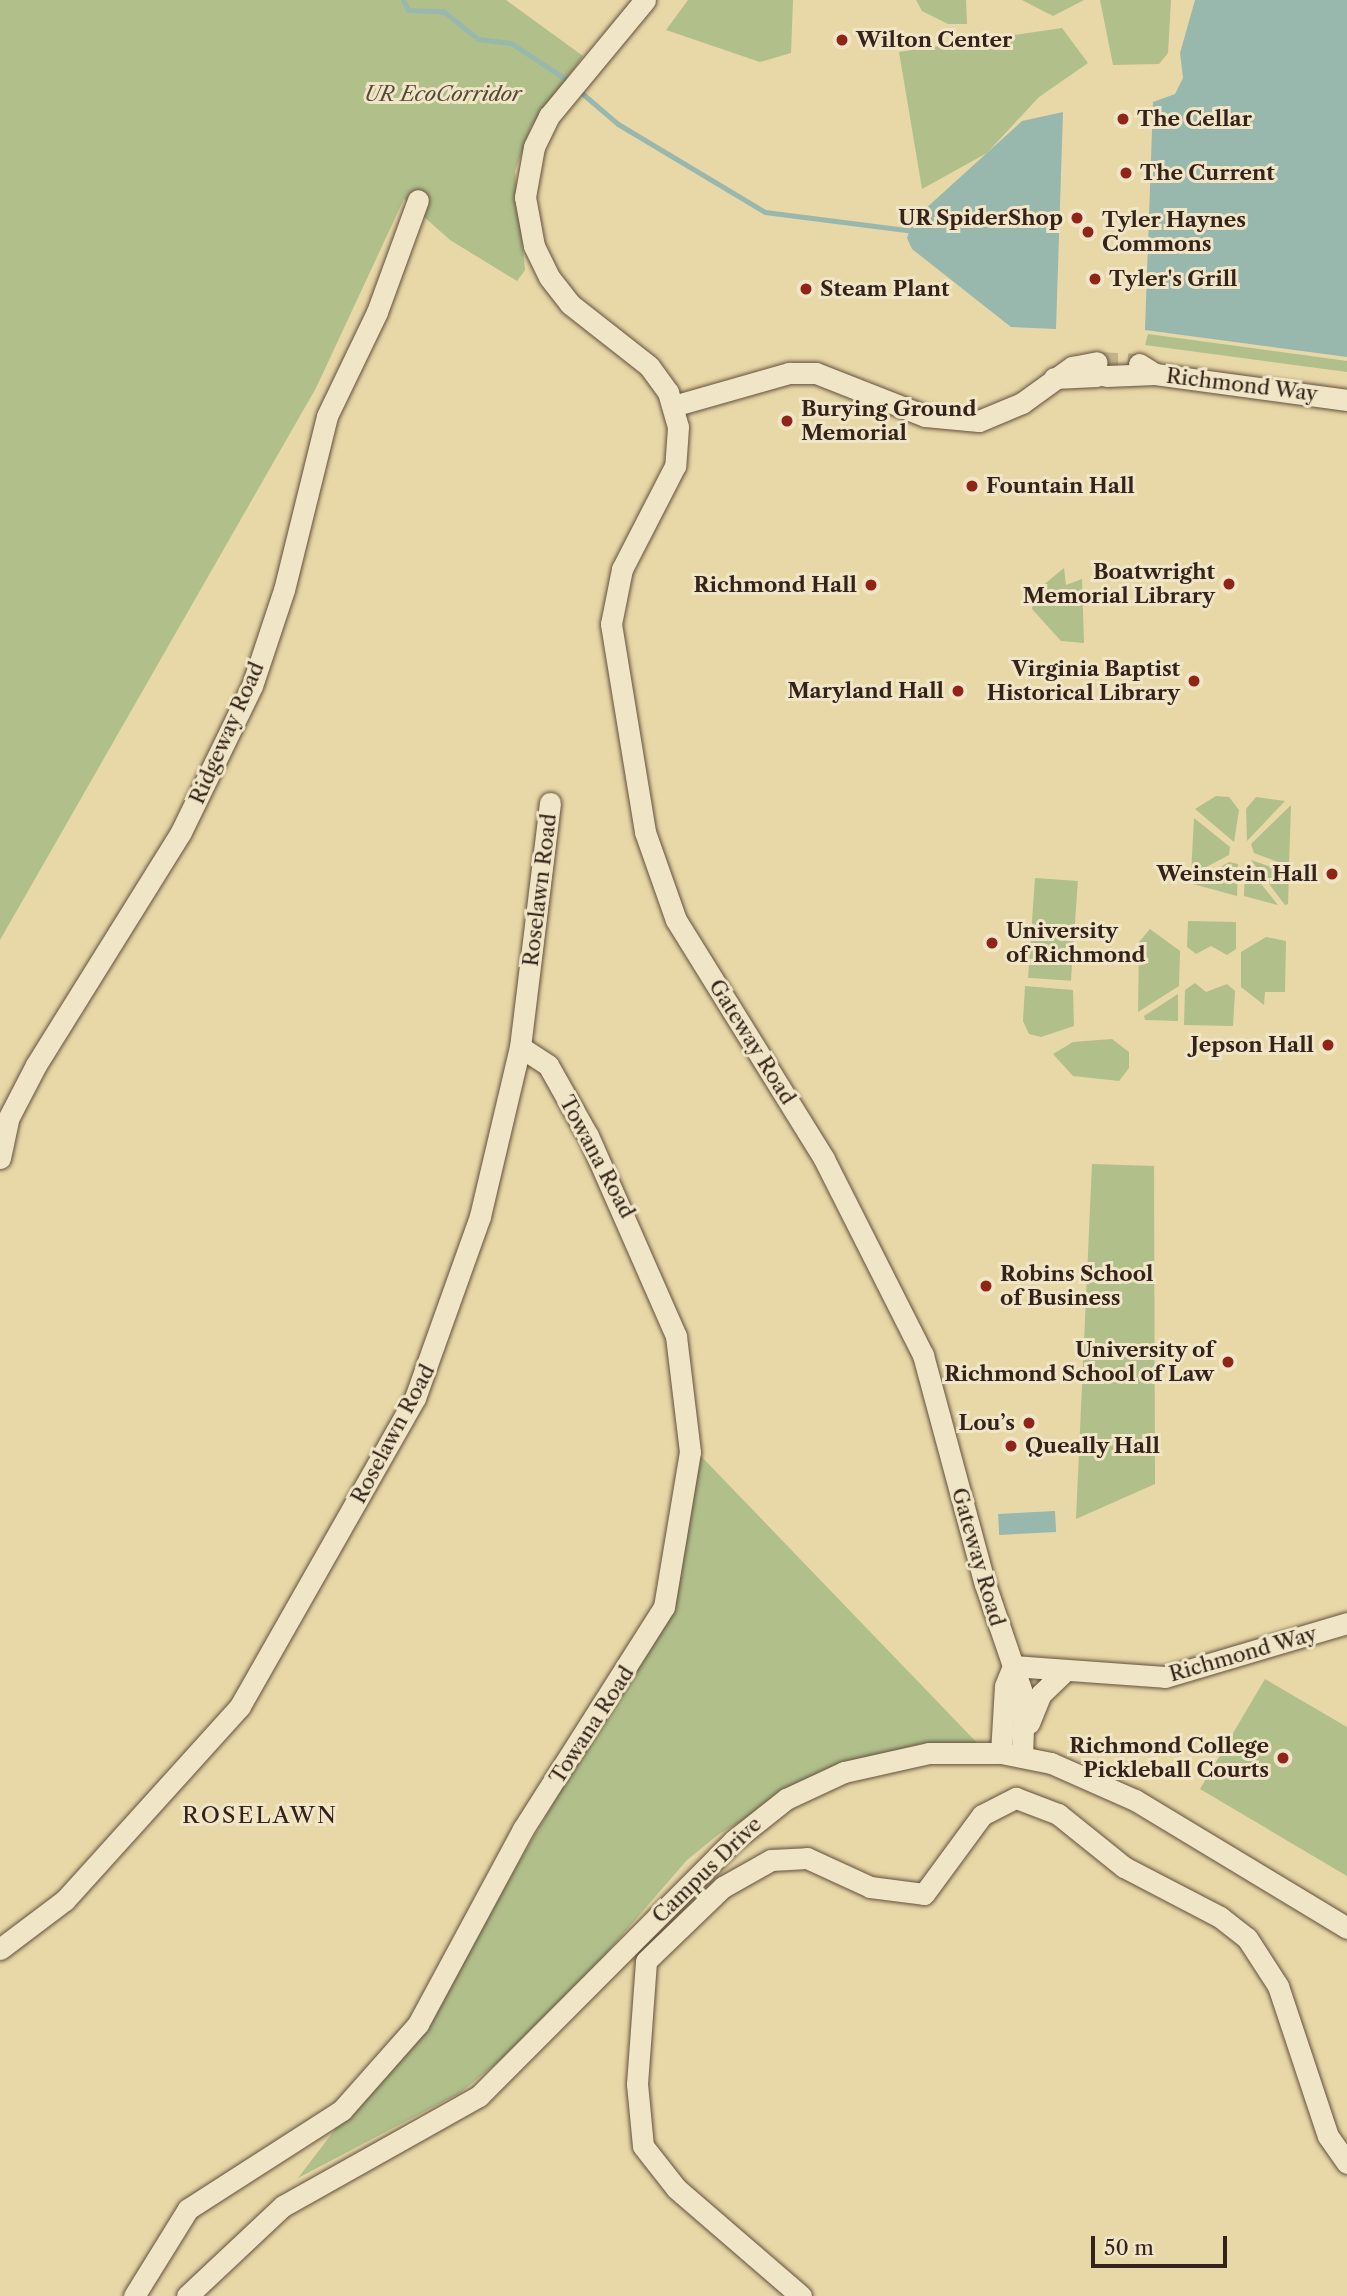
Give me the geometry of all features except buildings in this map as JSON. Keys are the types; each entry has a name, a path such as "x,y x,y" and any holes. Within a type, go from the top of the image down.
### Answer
{"street":[{"path":"645,0 587,64 561,98 540,132 526,183 534,246 560,292 649,366 673,406"},
{"name":"Ridgeway Road","path":"0,1157 8,1119 36,1065 181,832 252,686 284,590 327,416 377,312 418,200"},
{"name":"Richmond Way","path":"673,406 789,373 816,373 925,416 979,421 1022,403 1054,377 1100,371 1144,373 1347,400"},
{"name":"Gateway Road","path":"673,406 675,466 622,569 611,624 652,866 676,920 824,1159 923,1355 1013,1667 1025,1733"},
{"name":"Roselawn Road","path":"0,1949 65,1900 240,1706 435,1356 480,1216 520,1047 550,803"},
{"name":"Towana Road","path":"134,2296 188,2209 342,2110 418,2024 523,1829 664,1607 690,1452 676,1336 588,1136 548,1065 520,1047"},
{"name":"Richmond Way","path":"1013,1667 1062,1674 1164,1678 1347,1623"},
{"path":"1012,1755 1005,1686 1013,1667"},
{"name":"Gateway Road","path":"1012,1755 1025,1733 1041,1694 1062,1674"},
{"name":"Campus Drive","path":"187,2296 283,2206 479,2096 758,1819 818,1783 905,1756 1012,1755 1135,1800 1347,1928"},
{"path":"646,1961 723,1887 771,1860 807,1858 870,1887 924,1894 982,1815 1000,1803 1026,1798 1058,1814 1124,1867 1220,1917 1247,1938 1278,1986 1328,2136 1347,2163"},
{"path":"644,1931 646,1961 637,2084 643,2146 676,2188 801,2296"}],"green space":[{"name":"UR EcoCorridor","path":"0,0 506,0 583,56 531,127 515,171 525,270 517,281 450,240 404,199 316,388 0,940"},
{"path":"688,0 793,0 791,53 760,62 666,30"},
{"path":"916,0 966,0 967,24 948,24 922,11"},
{"path":"1022,0 1084,0 1053,16"},
{"path":"1100,0 1171,0 1168,53 1159,64 1113,65"},
{"path":"1062,28 1088,63 1039,97 987,153 922,189 899,52"},
{"path":"1148,334 1347,361 1347,372 1145,345"},
{"path":"1064,568 1066,585 1082,579 1084,643 1061,641 1032,609 1035,592"},
{"path":"1216,796 1229,797 1239,810 1234,842 1195,809"},
{"path":"1256,797 1285,801 1247,841 1246,809"},
{"path":"1291,805 1289,866 1254,853 1251,844"},
{"path":"1194,818 1230,847 1229,855 1191,875"},
{"path":"1251,860 1289,873 1288,904 1285,905"},
{"path":"1229,862 1238,864 1237,896 1193,884"},
{"path":"1245,864 1278,905 1244,896"},
{"path":"1035,878 1078,881 1071,981 1028,978"},
{"path":"1188,921 1236,922 1236,949 1227,955 1211,946 1196,954 1187,947"},
{"path":"1150,929 1180,951 1179,986 1138,1012 1139,942"},
{"path":"1266,937 1286,941 1285,992 1265,992 1264,1005 1241,987 1241,952"},
{"path":"1195,983 1206,992 1227,984 1235,991 1233,1026 1184,1025 1185,990"},
{"path":"1025,986 1073,990 1074,1026 1041,1037 1029,1034 1023,1021"},
{"path":"1178,994 1178,1021 1145,1020 1144,1016"},
{"path":"1112,1039 1129,1052 1129,1068 1119,1081 1073,1076 1053,1054 1073,1042"},
{"path":"1092,1164 1154,1166 1155,1484 1076,1519"},
{"path":"697,1452 982,1748 830,1771 719,1834 687,1860 546,2023 460,2093 298,2178 454,1973 672,1601"},
{"name":"Richmond College Pickleball Courts","path":"1265,1679 1347,1727 1347,1876 1200,1789"}],"water":[{"path":"1195,0 1347,0 1347,357 1145,330 1153,102 1175,94 1183,78 1180,53"},
{"path":"1063,112 1056,329 1011,327 912,249 907,238 913,220 1022,121"},
{"path":"1055,1511 1056,1532 999,1535 998,1514"}],"waterway":[{"path":"403,0 408,10 443,11 478,39 511,43 570,82"},
{"path":"577,89 618,124 765,212 914,231"}],"tunnel":[{"path":"1097,362 1139,364"}],"place":[{"name":"Wilton Center","path":"842,40"},
{"name":"The Cellar","path":"1123,119"},
{"name":"The Current","path":"1126,173"},
{"name":"UR SpiderShop","path":"1077,218"},
{"name":"Tyler Haynes Commons","path":"1088,232"},
{"name":"Tyler's Grill","path":"1095,279"},
{"name":"Steam Plant","path":"806,289"},
{"name":"Burying Ground Memorial","path":"787,421"},
{"name":"Fountain Hall","path":"972,486"},
{"name":"Boatwright Memorial Library","path":"1229,584"},
{"name":"Richmond Hall","path":"871,585"},
{"name":"Virginia Baptist Historical Library","path":"1194,681"},
{"name":"Maryland Hall","path":"958,691"},
{"name":"Weinstein Hall","path":"1332,874"},
{"name":"University of Richmond","path":"992,943"},
{"name":"Jepson Hall","path":"1328,1045"},
{"name":"Robins School of Business","path":"986,1286"},
{"name":"University of Richmond School of Law","path":"1228,1362"},
{"name":"Lou’s","path":"1029,1423"},
{"name":"Queally Hall","path":"1011,1446"},
{"name":"Richmond College Pickleball Courts","path":"1283,1758"}],"district":[{"name":"ROSELAWN","path":"260,1815"}]}
